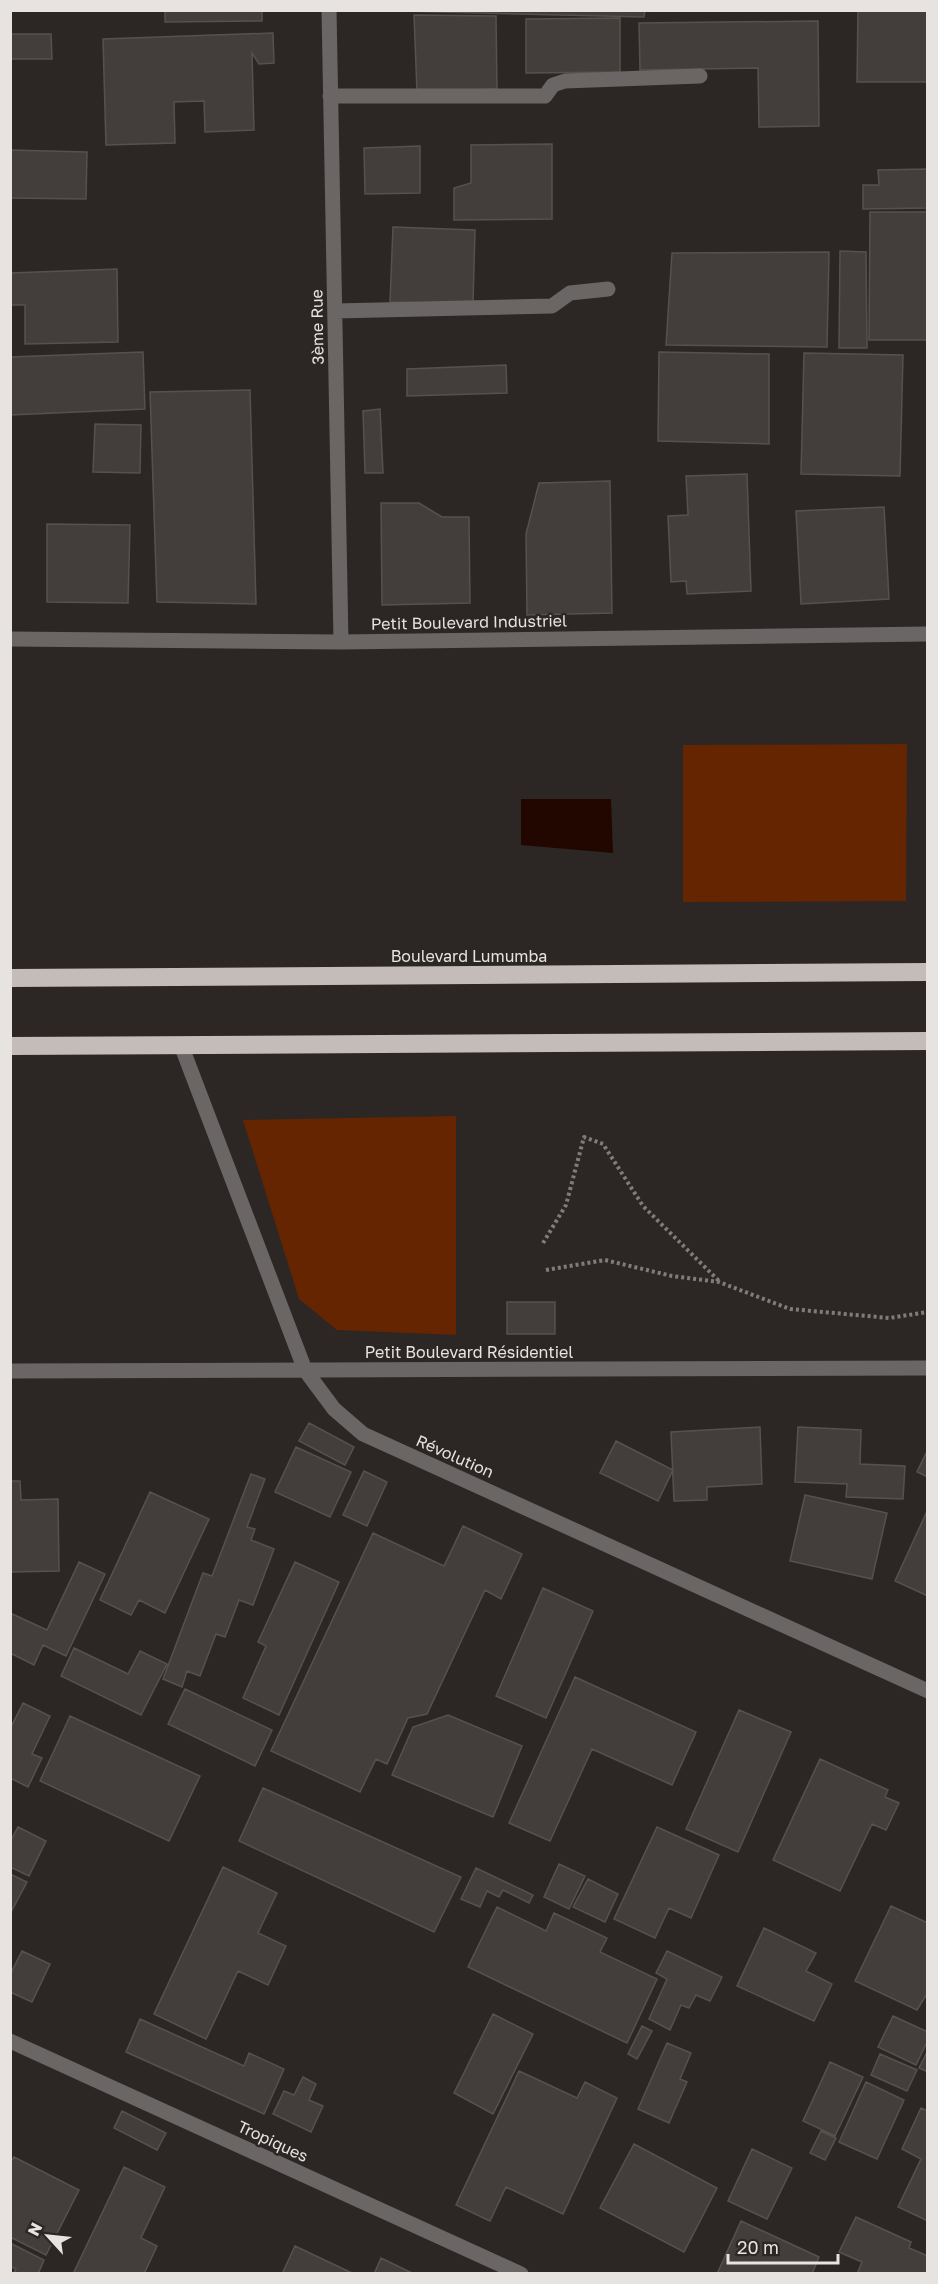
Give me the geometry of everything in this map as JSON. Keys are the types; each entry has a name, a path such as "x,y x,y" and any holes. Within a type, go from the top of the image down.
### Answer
{"highway":[{"name":"Boulevard Lumumba","path":"10,978 927,972"},
{"path":"10,1046 927,1041"}],"street":[{"name":"3ème Rue","path":"329,10 342,642"},
{"path":"330,96 545,96 553,85 565,81 700,76"},
{"path":"335,311 552,306 570,293 608,289"},
{"name":"Petit Boulevard Industriel","path":"10,639 342,642 927,634"},
{"name":"Révolution","path":"181,1045 305,1370 334,1409 363,1434 927,1691"},
{"name":"Petit Boulevard Résidentiel","path":"10,1371 927,1368"},
{"name":"Tropiques","path":"10,2041 521,2274"}],"path":[{"path":"543,1244 566,1205 584,1137 603,1144 643,1206 719,1282"},
{"path":"546,1270 605,1260 672,1276 719,1282 790,1309 889,1318 927,1312"}],"shaded area":[{"path":"907,744 906,901 683,902 683,745"},
{"path":"521,799 611,799 613,853 521,845"},
{"path":"456,1116 456,1335 337,1330 299,1299 243,1120"}],"building":[{"path":"165,10 262,10 262,21 165,22"},
{"path":"360,10 645,10 644,17"},
{"path":"858,10 928,10 928,82 857,82"},
{"path":"414,15 496,16 497,89 417,92"},
{"path":"620,18 620,72 526,73 526,19"},
{"path":"818,21 819,126 759,127 758,68 640,70 639,23"},
{"path":"273,33 274,63 259,64 252,53 254,130 205,132 204,101 174,102 175,143 106,145 103,39"},
{"path":"10,34 51,34 52,59 10,59"},
{"path":"552,144 552,219 454,220 454,188 471,183 471,145"},
{"path":"420,146 420,193 365,194 364,148"},
{"path":"10,150 87,152 86,199 10,198"},
{"path":"928,169 928,208 863,209 863,185 879,185 878,170"},
{"path":"870,212 928,212 928,340 869,340"},
{"path":"393,227 475,230 473,304 390,302"},
{"path":"840,251 866,252 867,348 839,348"},
{"path":"829,252 827,347 666,345 672,253"},
{"path":"117,269 118,342 25,344 25,305 10,305 10,273"},
{"path":"143,352 145,409 10,415 10,357"},
{"path":"659,352 769,354 769,444 658,441"},
{"path":"804,353 903,355 900,476 801,474"},
{"path":"506,365 507,393 407,396 407,369"},
{"path":"250,390 256,604 157,602 150,392"},
{"path":"380,409 383,473 365,473 363,411"},
{"path":"95,424 141,425 140,473 93,472"},
{"path":"747,474 751,591 687,594 686,581 671,582 668,516 688,515 686,476"},
{"path":"610,481 612,613 527,615 526,534 539,483"},
{"path":"381,503 419,503 442,517 469,517 470,603 382,605"},
{"path":"884,507 889,599 801,604 796,511"},
{"path":"47,524 130,525 128,603 47,602"},
{"path":"507,1302 555,1302 555,1334 507,1334"},
{"path":"309,1423 354,1447 345,1465 299,1441"},
{"path":"760,1427 762,1484 707,1487 707,1500 674,1501 671,1432"},
{"path":"798,1427 861,1430 860,1464 905,1466 903,1499 846,1497 847,1484 795,1482"},
{"path":"616,1441 673,1470 658,1501 600,1473"},
{"path":"296,1447 351,1472 330,1517 275,1492"},
{"path":"928,1449 928,1477 917,1472"},
{"path":"364,1471 387,1482 367,1526 343,1515"},
{"path":"251,1474 265,1479 247,1527 255,1529 251,1540 274,1549 253,1605 239,1600 225,1637 216,1634 200,1676 187,1671 182,1687 163,1679 203,1573 212,1576"},
{"path":"10,1481 20,1481 21,1500 58,1499 59,1571 10,1572"},
{"path":"150,1492 209,1519 165,1613 139,1600 131,1615 100,1600"},
{"path":"805,1495 887,1513 872,1579 790,1561"},
{"path":"928,1509 928,1596 895,1581"},
{"path":"463,1526 522,1554 501,1599 485,1590 427,1714 408,1718 387,1764 376,1759 360,1792 271,1751 373,1533 444,1566"},
{"path":"79,1562 105,1574 66,1656 43,1645 34,1665 10,1653 10,1613 47,1630"},
{"path":"295,1562 339,1582 279,1715 243,1698 266,1646 258,1642"},
{"path":"543,1588 593,1611 546,1718 496,1696"},
{"path":"74,1648 128,1674 140,1651 167,1664 141,1715 61,1676"},
{"path":"575,1677 696,1732 672,1785 592,1749 550,1841 509,1823"},
{"path":"185,1689 272,1730 255,1766 168,1724"},
{"path":"23,1703 50,1716 32,1754 42,1758 28,1787 10,1778 10,1729"},
{"path":"739,1710 791,1732 738,1852 686,1829"},
{"path":"448,1715 522,1746 493,1817 392,1775 413,1727"},
{"path":"70,1716 200,1776 169,1841 40,1781"},
{"path":"820,1759 888,1790 885,1797 899,1803 886,1830 872,1824 840,1891 773,1860"},
{"path":"263,1788 461,1877 434,1932 239,1841"},
{"path":"18,1827 46,1841 29,1876 10,1867 10,1842"},
{"path":"657,1827 719,1855 691,1918 669,1908 655,1938 614,1919"},
{"path":"559,1864 585,1876 569,1909 544,1897"},
{"path":"223,1867 277,1893 258,1933 286,1946 268,1985 238,1971 206,2039 154,2014"},
{"path":"476,1868 533,1895 529,1903 503,1890 499,1897 487,1891 480,1907 461,1899"},
{"path":"10,1874 27,1882 10,1914"},
{"path":"588,1879 618,1894 605,1922 573,1907"},
{"path":"891,1906 928,1923 928,1992 917,2010 855,1981"},
{"path":"497,1907 546,1931 554,1913 607,1938 600,1952 657,1979 627,2043 468,1967"},
{"path":"764,1928 816,1953 806,1971 832,1984 814,2021 737,1986"},
{"path":"22,1951 50,1964 32,2002 10,1992 10,1975"},
{"path":"667,1951 722,1977 710,2001 696,1995 689,2008 681,2005 670,2030 649,2019 667,1979 656,1973"},
{"path":"493,2014 533,2034 493,2114 454,2093"},
{"path":"893,2016 928,2032 928,2040 916,2065 878,2047"},
{"path":"140,2019 244,2066 249,2053 284,2069 264,2114 126,2052"},
{"path":"642,2026 652,2031 637,2059 628,2054"},
{"path":"667,2043 691,2053 680,2079 687,2082 669,2123 638,2109"},
{"path":"928,2050 928,2072 919,2068"},
{"path":"880,2054 917,2070 907,2091 871,2075"},
{"path":"830,2062 863,2077 835,2136 803,2121"},
{"path":"519,2071 577,2098 585,2082 617,2098 563,2214 506,2187 490,2221 456,2205"},
{"path":"303,2077 316,2084 309,2100 323,2106 311,2132 273,2114 284,2091 294,2095"},
{"path":"866,2082 904,2100 877,2159 839,2142"},
{"path":"921,2108 928,2111 928,2221 898,2207 921,2159 902,2149"},
{"path":"122,2111 166,2133 157,2150 114,2128"},
{"path":"821,2131 836,2138 825,2160 810,2153"},
{"path":"634,2144 717,2188 684,2252 600,2208"},
{"path":"752,2149 792,2168 767,2219 728,2201"},
{"path":"14,2157 79,2190 46,2255 10,2237 10,2163"},
{"path":"124,2167 165,2187 141,2238 157,2246 144,2274 73,2274"},
{"path":"856,2217 911,2242 909,2248 928,2256 928,2274 857,2274 862,2262 839,2252"},
{"path":"741,2221 819,2257 812,2274 717,2274"},
{"path":"10,2243 44,2260 38,2274 13,2274 16,2269 10,2266"},
{"path":"295,2246 354,2274 282,2274"},
{"path":"381,2258 414,2274 374,2274"}]}
